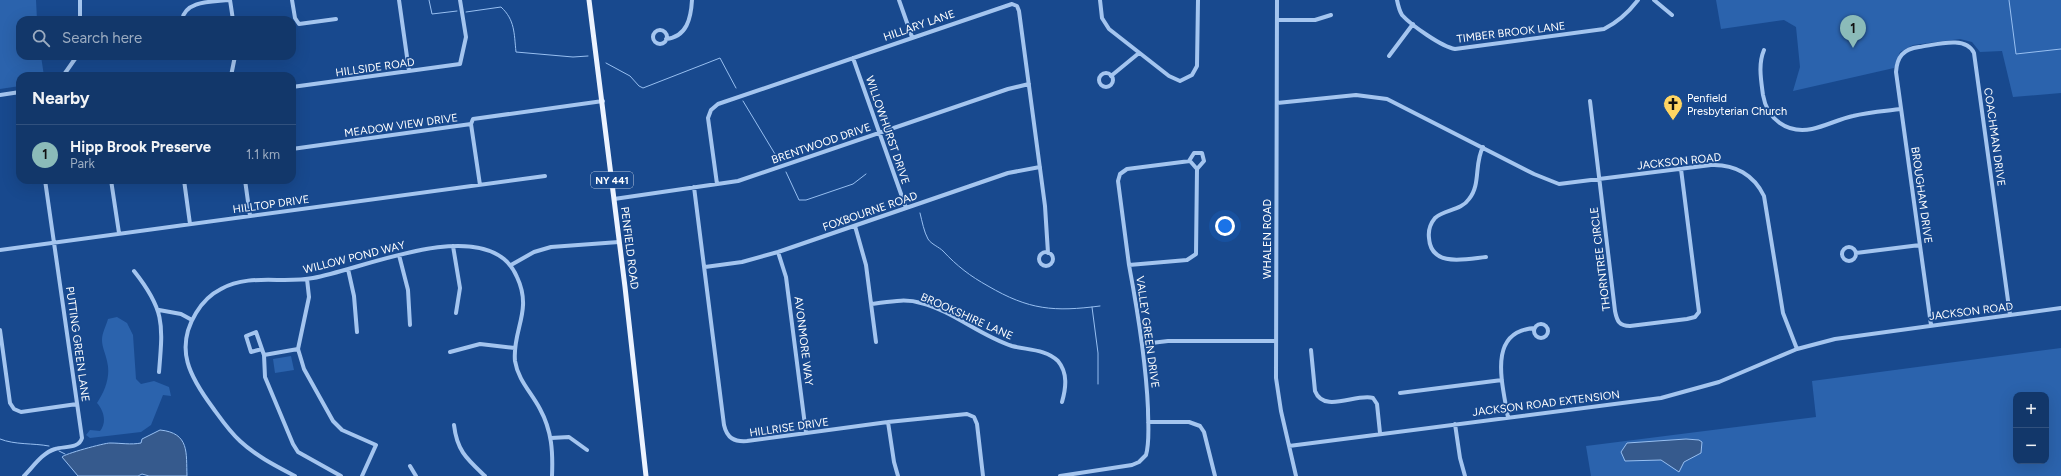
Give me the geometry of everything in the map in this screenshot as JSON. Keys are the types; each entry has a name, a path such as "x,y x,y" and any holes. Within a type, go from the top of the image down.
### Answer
{"main road":[{"name":"PENFIELD ROAD","path":"589,0 646,476"}],"street":[{"path":"80,0 80,16"},
{"path":"183,16 185,11 190,6 229,0 232,16"},
{"path":"292,0 295,16"},
{"path":"399,0 410,71"},
{"name":"HILLSIDE ROAD","path":"296,86 460,64 466,37 460,0"},
{"path":"666,39 678,36 686,28 689,20 692,0"},
{"path":"899,0 912,37"},
{"path":"1100,0 1102,18 1108,29 1176,80 1185,80 1192,75 1198,60 1198,0"},
{"name":"WHALEN ROAD","path":"1277,0 1275,342 1278,398 1296,476"},
{"name":"TIMBER BROOK LANE","path":"1397,0 1402,14 1412,24 1445,46 1459,48 1604,29 1614,24 1625,15 1638,0"},
{"path":"1654,0 1672,14"},
{"name":"HILLARY LANE","path":"717,184 708,124 709,113 714,106 1002,6 1015,4 1019,11 1029,84 1040,167 1048,253"},
{"path":"1277,20 1315,20 1330,15"},
{"path":"296,20 299,24 336,19"},
{"path":"1389,56 1412,24"},
{"name":"COACHMAN DRIVE","path":"1897,66 1900,56 1912,48 1959,42 1966,44 1972,49 1975,58 2010,315"},
{"path":"1764,50 1760,65 1764,100 1772,117 1786,127 1799,130 1812,129 1853,116 1901,109"},
{"path":"1111,76 1138,53"},
{"name":"WILLOWHURST DRIVE","path":"853,58 906,208"},
{"path":"66,72 74,60"},
{"path":"232,72 234,60"},
{"name":"BROUGHAM DRIVE","path":"1897,66 1901,109 1931,325"},
{"name":"BRENTWOOD DRIVE","path":"614,199 745,179 1008,89 1029,84"},
{"path":"0,96 16,93"},
{"name":"JACKSON ROAD","path":"1277,103 1356,95 1381,97 1394,102 1534,174 1555,183 1711,165 1728,166 1748,175 1757,184 1765,202 1783,313 1797,349 1835,339 2061,308"},
{"name":"MEADOW VIEW DRIVE","path":"296,148 471,124 472,120 477,117 602,101"},
{"path":"1590,101 1600,179"},
{"path":"471,124 480,185"},
{"path":"1483,147 1479,155 1474,187 1470,199 1460,207 1436,218 1429,227 1428,234 1430,247 1434,252 1446,259 1459,260 1486,257"},
{"name":"VALLEY GREEN DRIVE","path":"1060,476 1139,462 1143,459 1147,450 1148,422 1143,344 1130,265 1118,181 1120,174 1127,169 1189,161 1194,153 1202,153 1204,161 1197,169 1197,247 1194,257 1187,260 1130,265"},
{"path":"1189,161 1197,169"},
{"name":"FOXBOURNE ROAD","path":"705,267 742,262 778,252 1008,173 1040,167"},
{"name":"THORNTREE CIRCLE","path":"1600,179 1616,317 1620,324 1630,326 1687,319 1695,317 1699,312 1680,169"},
{"name":"HILLTOP DRIVE","path":"0,250 545,176"},
{"name":"PUTTING GREEN LANE","path":"24,476 50,451 76,445 81,442 82,435 46,184"},
{"path":"112,184 119,233"},
{"path":"185,184 190,224"},
{"path":"246,184 250,216"},
{"name":"HILLRISE DRIVE","path":"694,187 726,434 732,439 743,442 888,422 967,414 976,420 983,476"},
{"path":"855,226 866,265 876,342"},
{"path":"511,265 534,252 551,247 619,242"},
{"path":"1856,253 1920,245"},
{"path":"453,246 460,288 456,313"},
{"name":"WILLOW POND WAY","path":"295,476 260,456 239,440 202,394 186,359 186,340 192,320 207,300 222,288 229,285 249,281 307,279 399,255 453,246 476,246 488,249 511,265 520,282 523,298 523,314 515,348 518,375 540,409 551,438 552,476"},
{"name":"AVONMORE WAY","path":"778,252 786,277 806,433"},
{"path":"399,255 408,290 410,325"},
{"path":"348,269 354,296 358,332"},
{"path":"134,271 148,289 159,310 161,339 159,372"},
{"path":"307,279 310,297 298,349 304,369 333,421 342,430 376,445 362,476"},
{"name":"BROOKSHIRE LANE","path":"872,304 901,300 920,302 1002,342 1052,357 1062,367 1066,379 1062,402"},
{"path":"159,310 181,314 192,320"},
{"path":"1508,418 1502,380 1501,358 1504,346 1518,332 1535,328"},
{"path":"0,330 2,355 10,403 14,409 21,412 77,404"},
{"path":"262,349 251,352 246,336 256,332 262,349 264,355 265,377 293,444 298,452 341,476"},
{"path":"1143,344 1168,341 1275,342"},
{"path":"450,352 480,344 515,348"},
{"path":"264,355 298,349"},
{"name":"JACKSON ROAD EXTENSION","path":"1289,446 1380,433 1508,418 1682,393 1719,382 1797,349"},
{"path":"1311,350 1315,388 1318,396 1324,401 1330,402 1373,398 1376,404 1380,433"},
{"path":"1400,393 1502,380"},
{"path":"888,422 894,462 898,476"},
{"path":"1148,422 1189,422 1200,426 1204,432 1215,476"},
{"path":"1455,424 1460,458 1465,476"},
{"path":"454,425 456,441 463,455 485,476"},
{"path":"551,438 569,437 587,450"},
{"path":"410,466 416,476"}],"shaded area":[{"path":"0,0 36,0 37,16 16,16 16,60 42,60 43,72 16,72 16,87 0,89"},
{"path":"1716,0 2061,0 2061,93 2013,97 2002,51 1980,52 1972,42 1960,39 1913,45 1900,52 1894,68 1793,91 1800,67 1796,27 1784,20 1721,29"},
{"path":"117,317 127,323 133,335 136,379 141,384 154,381 169,387 171,396 163,395 151,425 141,432 90,438 86,435 90,430 100,431 104,420 103,413 97,403 105,388 108,378 107,361 102,343 103,335 108,319"},
{"path":"2061,348 2061,476 1591,476 1586,446 1816,417 1812,381"},
{"path":"291,356 294,370 275,373 273,359"},
{"path":"160,430 177,435 181,440 186,452 187,476 149,476 142,474 138,476 78,476 62,457 76,451 106,443 141,443 142,439"},
{"path":"1686,439 1699,440 1702,442 1701,453 1684,462 1679,472 1661,460 1625,461 1621,452 1627,443"}],"waterway":[{"path":"429,0 432,14 457,11"},
{"path":"2009,0 2016,54 2061,49"},
{"path":"466,12 501,7 506,12 513,27 516,52 573,57 588,56"},
{"path":"606,63 630,76 639,86 643,88 720,58 736,88"},
{"path":"743,101 778,159"},
{"path":"786,172 799,200 806,200 853,184 866,174"},
{"path":"920,213 925,233 929,241 981,282 1003,294 1029,304 1055,309 1100,306"},
{"path":"1092,307 1098,353 1098,384"},
{"path":"0,439 12,442 49,446"},
{"path":"59,451 65,454"}],"place":[{"name":"Hipp Brook Preserve","path":"1853,48"},
{"name":"Penfield Presbyterian Church","path":"1673,121"}]}
